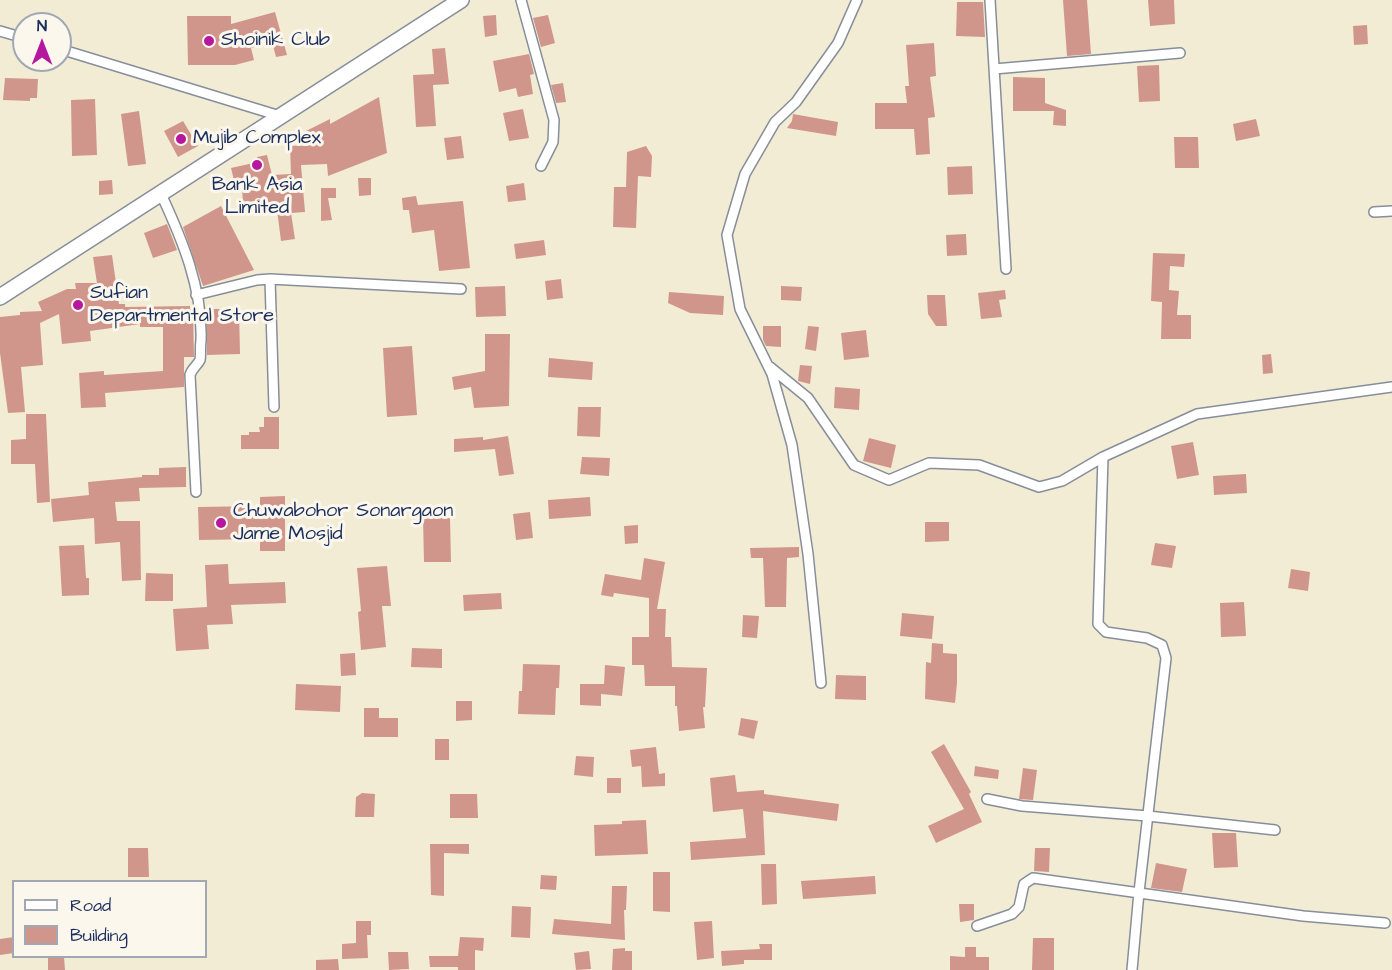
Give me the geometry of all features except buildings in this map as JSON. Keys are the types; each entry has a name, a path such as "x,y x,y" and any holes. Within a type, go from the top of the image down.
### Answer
{"highway":[{"path":"0,297 461,0"}],"street":[{"path":"521,0 554,120 553,142 541,166"},
{"path":"821,683 808,554 792,445 772,374 740,309 727,235 745,174 775,122 796,102 838,43 857,0"},
{"path":"990,0 1006,269"},
{"path":"72,53 280,116"},
{"path":"994,69 1180,53"},
{"path":"161,194 181,237 202,326 200,360 190,375 196,492"},
{"path":"1374,212 1392,211"},
{"path":"196,295 270,279 461,289"},
{"path":"270,279 274,406"},
{"path":"768,365 808,398 854,465 889,480 929,463 978,465 1039,487 1062,481 1103,457 1197,414 1392,387"},
{"path":"1103,457 1098,624 1106,632 1147,638 1162,645 1166,658 1132,970"},
{"path":"987,799 1022,806 1148,816 1275,830"},
{"path":"977,926 1012,914 1019,908 1024,884 1032,878 1303,916 1385,923"}],"place":[{"name":"Shoinik Club","path":"209,41"},
{"name":"Mujib Complex","path":"181,139"},
{"name":"Bank Asia Limited","path":"257,165"},
{"name":"Sufian Departmental Store","path":"78,305"},
{"name":"Chuwabohor Sonargaon Jame Mosjid","path":"221,523"}]}
